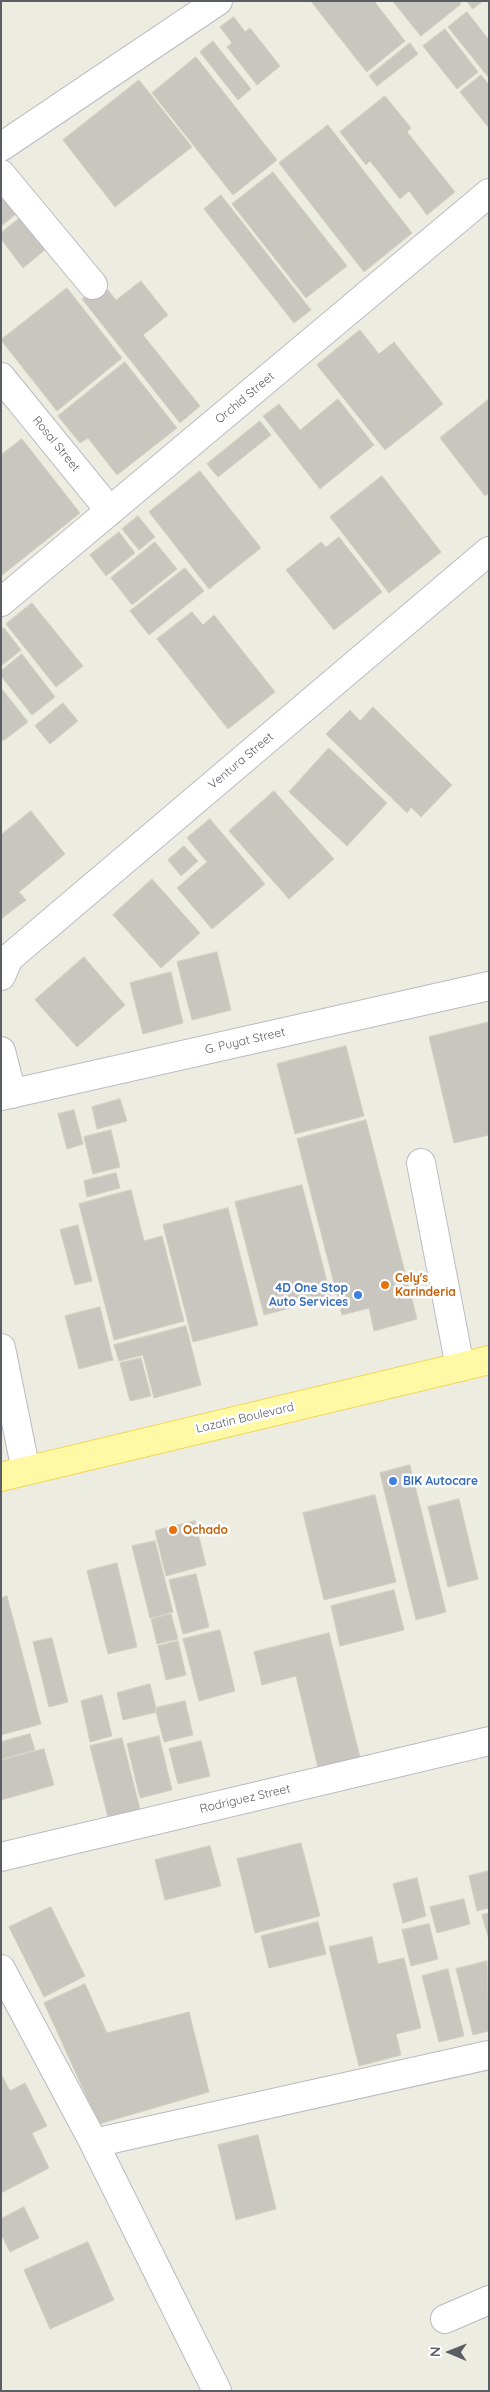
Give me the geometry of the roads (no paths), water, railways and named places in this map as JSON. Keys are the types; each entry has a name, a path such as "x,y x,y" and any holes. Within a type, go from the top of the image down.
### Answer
{"main road":[{"name":"Lazatin Boulevard","path":"14,1474 489,1360"}],"street":[{"path":"1,146 218,1"},
{"path":"1,174 93,285"},
{"name":"Orchid Street","path":"1,602 489,193"},
{"name":"Rosal Street","path":"1,377 110,511"},
{"name":"Ventura Street","path":"1,976 9,958 489,551"},
{"name":"G. Puyat Street","path":"6,1095 489,986"},
{"path":"1,1051 6,1095"},
{"path":"421,1163 460,1367"},
{"path":"1,1348 14,1474"},
{"name":"Rodriguez Street","path":"1,1857 489,1741"},
{"path":"1,1969 94,2142 217,2391"},
{"path":"94,2142 489,2055"},
{"path":"445,2319 489,2300"}],"place":[{"name":"Cely's Karinderia","path":"385,1285"},
{"name":"4D One Stop Auto Services","path":"358,1295"},
{"name":"BIK Autocare","path":"393,1481"},
{"name":"Ochado","path":"173,1530"}]}
